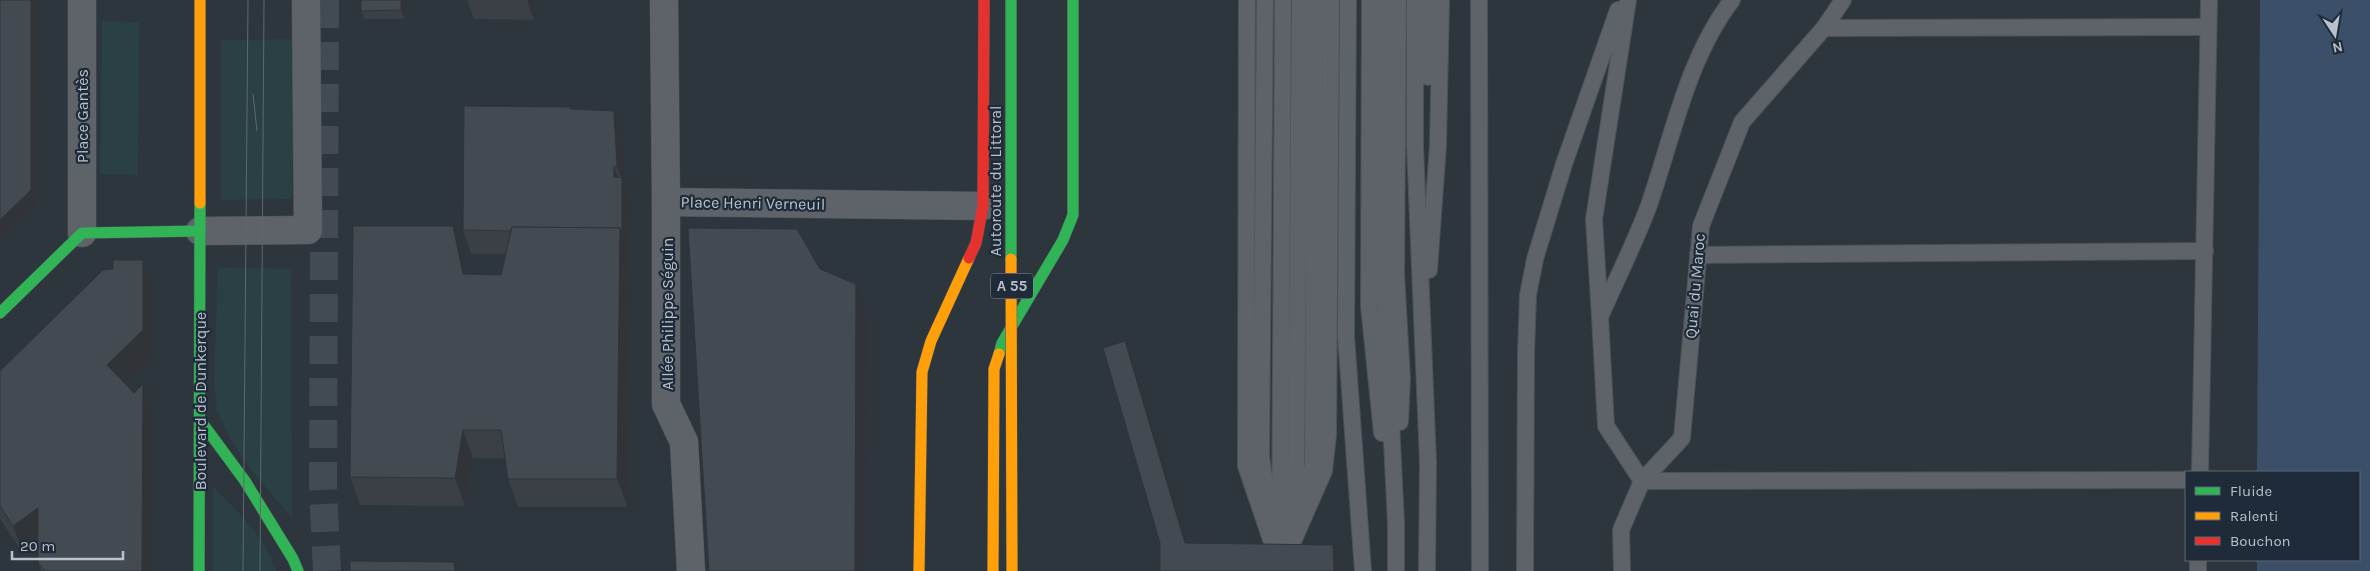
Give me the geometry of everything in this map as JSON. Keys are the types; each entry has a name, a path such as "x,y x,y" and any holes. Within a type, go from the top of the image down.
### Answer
{"main road":[{"name":"Boulevard de Dunkerque","path":"199,571 200,0"},
{"path":"919,571 922,372 931,341 976,243 982,206 984,0"},
{"name":"Autoroute du Littoral","path":"1011,0 1012,571"},
{"path":"993,571 994,369 1002,343 1063,240 1073,215 1073,0"},
{"path":"0,314 82,233 200,231"},
{"path":"200,420 261,506 293,559 298,571"}],"street":[{"name":"Place Gantès","path":"82,0 82,233"},
{"path":"200,231 308,230 306,0"},
{"name":"Place Henri Verneuil","path":"664,0 666,202 982,206"},
{"name":"Allée Philippe Séguin","path":"666,202 666,404 684,442 691,571"}],"lane":[{"path":"1247,0 1246,466 1281,568"},
{"path":"1265,0 1261,457 1262,477 1281,568"},
{"path":"1281,568 1279,468 1283,0"},
{"path":"1281,568 1282,552 1294,502 1296,483 1300,0"},
{"path":"1281,568 1313,465 1315,0"},
{"path":"1281,568 1324,471 1328,435 1331,0"},
{"path":"1348,0 1346,336 1363,571"},
{"path":"1370,0 1369,306 1379,410 1396,524"},
{"path":"1384,0 1383,257 1396,524"},
{"path":"1396,571 1402,379 1396,274 1398,0"},
{"path":"1414,0 1415,146 1428,462 1427,571"},
{"path":"1423,344 1429,0"},
{"path":"1423,344 1438,145 1441,0"},
{"path":"1479,0 1480,571"},
{"path":"1525,571 1528,295 1536,259 1564,164 1621,0"},
{"path":"1628,0 1594,219 1606,426 1642,481"},
{"path":"1600,317 1648,207 1694,65 1719,17 1732,0"},
{"name":"Quai du Maroc","path":"1642,481 1682,438 1701,226 1742,122 1824,28 1843,0"},
{"path":"2200,471 2209,0"},
{"path":"1824,28 2208,27"},
{"path":"1698,255 2205,252"},
{"path":"1642,481 2185,480"},
{"path":"1622,571 1622,530 1642,481"}],"green space":[{"path":"102,21 139,22 138,175 100,174"},
{"path":"294,39 292,199 221,200 221,40"},
{"path":"218,267 291,269 292,518 251,470 230,439 217,411 214,380"},
{"path":"213,487 250,525 265,547 276,571 213,571"}],"water":[{"path":"2260,0 2370,0 2370,571 2257,571 2257,561 2360,561 2360,471 2257,471"}],"building":[{"path":"0,0 31,0 31,190 0,220"},
{"path":"361,0 401,0 401,10 361,11"},
{"path":"464,106 570,107 570,109 614,111 617,167 614,166 614,177 622,178 622,232 620,228 512,227 511,231 463,230"},
{"path":"353,226 453,226 463,274 501,275 512,227 620,228 617,479 508,479 501,430 463,430 455,478 350,477"},
{"path":"688,228 797,229 820,269 856,284 855,571 709,571"},
{"path":"113,260 143,260 143,330 107,365 134,393 143,384 142,571 45,571 38,562 38,508 13,526 0,506 0,371 103,270 113,269"},
{"path":"1125,341 1185,543 1333,545 1334,571 1160,571 1160,543 1103,348"},
{"path":"350,561 454,562 455,571 350,571"}],"tunnel":[{"path":"325,0 323,488 327,571"}],"tram line":[{"path":"243,571 248,0"},
{"path":"260,571 264,0"},
{"path":"253,94 257,131"}],"traffic: fast":[{"path":"1011,0 1011,259"},
{"path":"999,354 1002,343 1063,240 1073,215 1073,0"},
{"path":"199,571 200,203"},
{"path":"0,313 82,233 200,231"},
{"path":"200,420 245,481 293,559 298,571"}],"traffic: slow":[{"path":"200,0 200,203"},
{"path":"919,571 922,372 931,341 969,258"},
{"path":"1011,259 1012,571"},
{"path":"993,571 994,369 999,354"}],"traffic: jam":[{"path":"969,258 976,243 983,206 984,0"}]}
